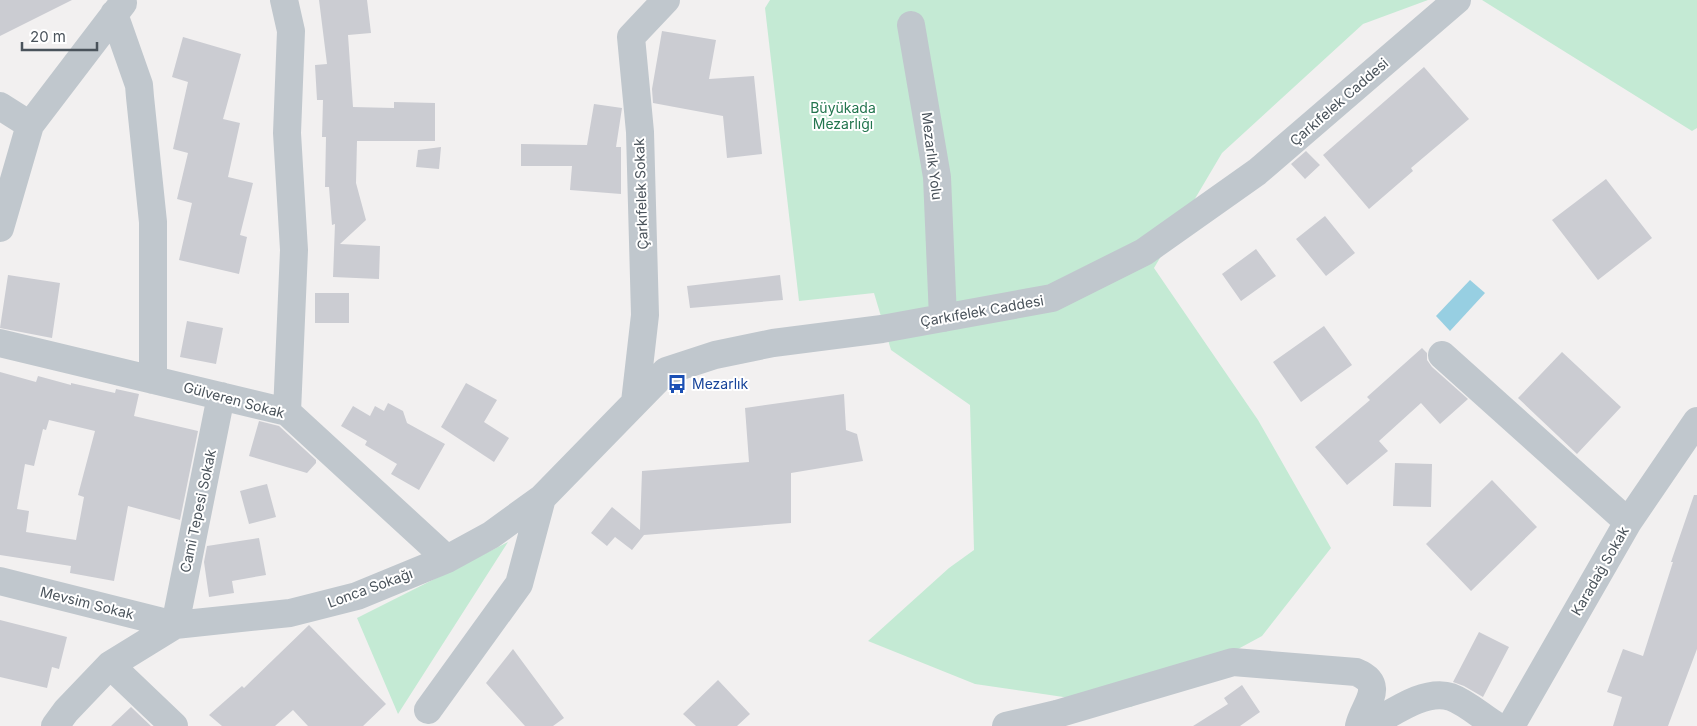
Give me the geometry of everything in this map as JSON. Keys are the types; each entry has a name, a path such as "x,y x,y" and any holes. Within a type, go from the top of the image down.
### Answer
{"street":[{"path":"284,0 291,31 287,134 294,250 287,412"},
{"name":"Çarkıfelek Sokak","path":"634,402 644,315 640,132 631,37 666,0"},
{"name":"Çarkıfelek Caddesi","path":"634,402 666,371 715,354 773,343 882,329 1052,298 1144,252 1257,172 1457,0"},
{"path":"0,228 30,125 120,7"},
{"path":"120,7 139,85 153,222 153,380"},
{"name":"Mezarlık Yolu","path":"911,25 937,177 943,318"},
{"path":"0,106 30,125"},
{"name":"Gülveren Sokak","path":"0,343 287,412 447,559"},
{"path":"1442,354 1628,522"},
{"name":"Cami Tepesi Sokak","path":"175,625 222,396"},
{"name":"Lonca Sokağı","path":"55,726 66,710 110,665 175,625 290,613 357,596 447,559 490,534 542,498 634,402"},
{"name":"Karadağ Sokak","path":"1511,726 1628,522 1697,421"},
{"path":"429,721 518,584 542,498"},
{"name":"Mevsim Sokak","path":"0,581 175,625"},
{"path":"1006,726 1057,714 1233,662 1356,672 1361,674 1370,682 1372,693 1359,726"},
{"path":"110,665 174,726"},
{"path":"1369,726 1423,697 1440,694 1452,697 1497,726"}],"green space":[{"name":"Büyükada Mezarlığı","path":"770,0 1428,0 1363,24 1222,153 1154,268 1258,420 1331,548 1262,636 1131,707 975,684 868,641 949,568 974,550 970,405 891,350 874,293 799,301 765,8"},
{"path":"1482,0 1697,0 1697,128 1692,131"},
{"path":"508,542 398,714 357,618"}],"water":[{"path":"1470,280 1485,293 1450,331 1436,316"}],"building":[{"path":"0,0 72,0 0,36"},
{"path":"319,0 367,0 371,33 348,35 353,107 394,108 394,102 435,103 435,141 357,141 356,183 366,220 340,244 380,246 379,279 333,277 335,224 332,225 329,187 325,187 326,137 322,137 323,100 317,100 315,65 327,64"},
{"path":"662,31 716,40 709,79 754,76 762,154 727,158 723,116 653,103 652,89"},
{"path":"183,37 241,54 223,119 240,123 228,177 253,183 240,235 247,237 239,274 179,260 192,203 177,199 188,153 173,149 188,82 172,77"},
{"path":"1424,67 1469,119 1411,168 1413,171 1369,209 1323,155"},
{"path":"594,104 622,108 616,147 621,147 621,194 570,190 572,166 521,166 521,144 587,145"},
{"path":"441,147 439,169 416,167 418,150"},
{"path":"1306,151 1320,165 1305,179 1291,164"},
{"path":"1606,179 1652,238 1598,280 1552,220"},
{"path":"1325,216 1355,253 1326,276 1296,239"},
{"path":"1256,249 1276,276 1241,301 1222,274"},
{"path":"8,275 60,283 52,338 0,328"},
{"path":"780,275 783,300 690,308 687,286"},
{"path":"315,293 349,293 349,323 315,323"},
{"path":"187,321 223,328 216,364 180,357"},
{"path":"1324,326 1352,365 1301,402 1273,362"},
{"path":"1422,348 1427,353 1427,360 1432,367 1468,399 1440,424 1421,403 1379,441 1388,451 1347,485 1315,447 1370,400 1367,397"},
{"path":"1562,352 1621,407 1577,454 1518,398"},
{"path":"0,372 36,382 38,376 71,385 71,383 115,393 116,389 139,394 134,416 198,431 180,520 128,506 114,581 70,573 71,566 0,555","holes":["49,420 95,431 78,495 84,497 76,540 26,532 29,511 17,509 25,464 34,466 43,429 46,430"]},
{"path":"466,383 497,400 484,422 509,438 494,462 441,427"},
{"path":"844,394 846,430 857,434 863,461 791,473 791,523 644,535 632,550 615,537 607,546 591,533 612,507 640,530 642,471 749,462 745,408"},
{"path":"388,403 403,411 407,423 445,444 419,490 391,474 397,464 365,445 367,441 341,426 353,406 370,416 375,406 384,411"},
{"path":"259,421 279,426 316,460 316,463 307,473 249,456"},
{"path":"1395,463 1432,464 1431,507 1393,506"},
{"path":"1492,480 1537,527 1471,591 1426,544"},
{"path":"267,484 276,517 249,524 240,491"},
{"path":"1694,495 1697,495 1697,649 1668,726 1613,726 1622,697 1607,692 1623,649 1643,656 1673,562 1671,562"},
{"path":"259,538 266,575 232,581 234,593 209,597 204,562 207,546"},
{"path":"0,620 67,637 59,669 52,667 47,688 0,677"},
{"path":"309,625 386,704 363,726 308,726 293,710 275,726 222,726 209,715 242,686 244,688"},
{"path":"1479,632 1509,647 1483,697 1453,682"},
{"path":"513,649 564,718 553,726 525,726 486,683"},
{"path":"718,680 750,714 737,726 696,726 683,714"},
{"path":"1242,685 1260,712 1240,726 1193,726 1228,704 1224,698"},
{"path":"131,707 151,726 111,726"}],"place":[{"name":"Mezarlık","path":"677,384"}]}
